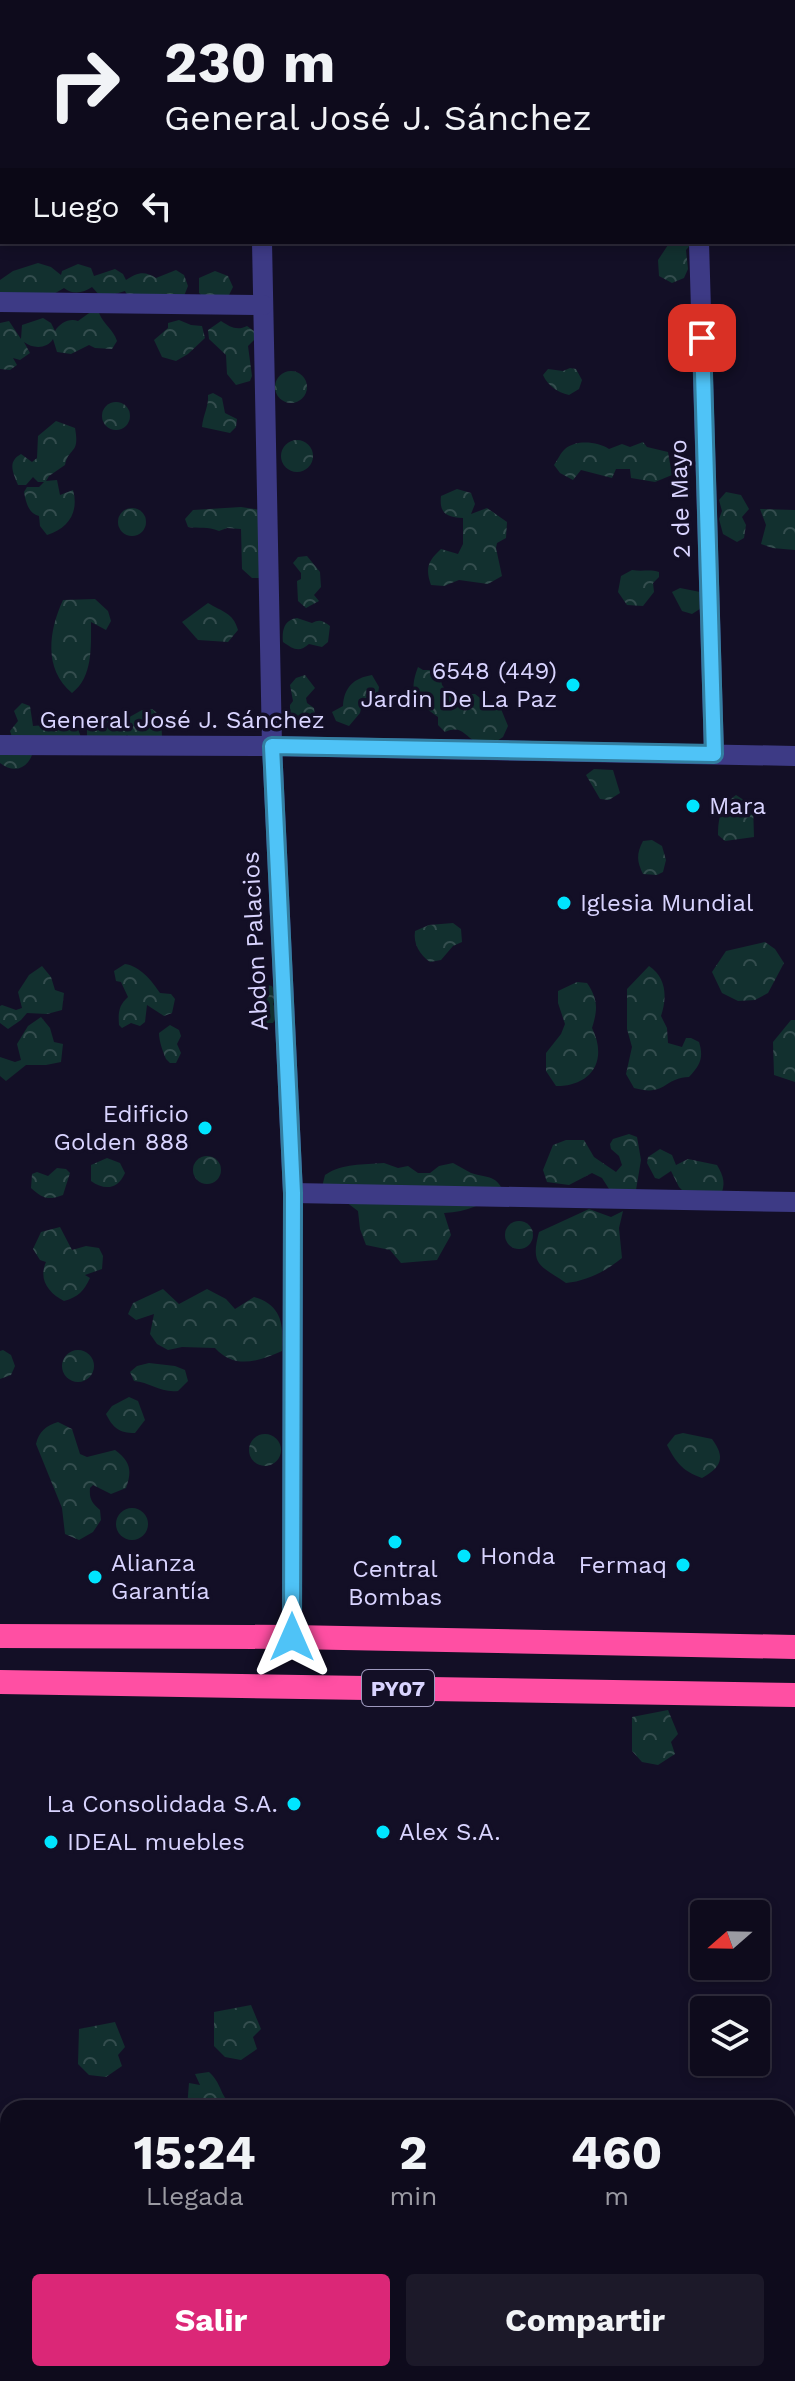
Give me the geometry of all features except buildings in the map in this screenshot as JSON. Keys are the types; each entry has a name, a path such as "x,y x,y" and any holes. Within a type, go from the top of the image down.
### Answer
{"highway":[{"name":"PY07","path":"0,1636 292,1637 795,1647"},
{"name":"PY07","path":"0,1682 795,1695"}],"street":[{"name":"Abdon Palacios","path":"262,244 272,746 293,1193 292,1637"},
{"name":"2 de Mayo","path":"699,244 714,754"},
{"path":"0,302 263,305"},
{"name":"General José J. Sánchez","path":"0,745 272,746 795,756"},
{"path":"293,1193 795,1202"}],"green space":[{"path":"669,244 691,244 686,250 688,269 684,278 672,283 659,276 658,260"},
{"path":"38,263 51,267 61,275 62,271 78,264 91,268 94,276 115,269 126,280 141,273 156,278 176,270 184,275 188,286 184,296 127,295 125,291 102,298 92,287 78,292 64,288 52,295 0,297 0,280 13,271"},
{"path":"215,271 228,276 233,287 229,295 207,300 199,293 199,278"},
{"path":"92,311 99,313 115,337 117,341 112,349 89,345 71,354 57,352 53,339 40,347 24,342 30,353 20,360 13,358 17,365 10,370 0,369 0,323 9,321 21,339 22,325 43,318 51,323 55,331 65,322 78,321"},
{"path":"179,320 202,326 205,338 176,361 162,357 154,340 168,328 168,323"},
{"path":"221,321 234,328 247,326 254,331 255,339 248,346 250,381 236,385 227,374 226,355 209,339 208,330"},
{"path":"548,369 563,371 576,369 582,380 579,389 569,395 553,388 543,375"},
{"path":"291,371 302,376 307,387 302,398 291,403 280,398 275,387 280,376"},
{"path":"213,393 222,398 225,413 237,419 236,427 230,433 202,427 208,395"},
{"path":"116,402 126,406 130,416 126,426 116,430 106,426 102,416 106,406"},
{"path":"56,421 75,428 76,442 65,465 46,481 57,480 60,495 73,490 75,505 66,523 47,535 40,526 39,516 28,507 24,492 27,487 39,487 44,482 38,482 33,477 26,485 18,485 13,464 21,454 32,462 37,458 38,436"},
{"path":"297,440 308,445 313,456 308,467 297,472 286,467 281,456 286,445"},
{"path":"643,442 647,447 668,452 672,475 655,482 631,478 630,469 616,469 612,478 581,470 573,480 560,473 554,465 564,450 575,444 593,443 609,449"},
{"path":"457,489 471,493 475,504 471,514 487,508 507,522 506,538 497,543 496,548 502,576 488,584 459,580 444,586 431,585 428,569 433,557 441,549 458,554 463,544 463,518 445,513 441,507 441,496"},
{"path":"726,492 741,495 749,509 742,517 746,525 744,538 737,542 723,534 719,519 722,511 719,500"},
{"path":"241,507 261,510 265,578 252,578 242,569 241,529 219,531 188,527 185,519 193,510"},
{"path":"132,508 142,512 146,522 142,532 132,536 122,532 118,522 122,512"},
{"path":"760,509 795,510 795,550 761,544 766,525"},
{"path":"307,556 320,572 321,587 314,595 319,601 306,608 298,601 297,581 301,579 301,573 293,563 298,557"},
{"path":"632,570 659,572 653,583 654,592 643,606 627,605 618,592 621,576"},
{"path":"680,588 705,593 703,607 692,614 682,611 672,592"},
{"path":"95,599 108,611 111,621 106,630 91,622 91,651 87,670 84,679 72,693 56,673 51,649 54,624 63,600"},
{"path":"208,603 226,613 236,624 238,630 228,642 198,640 182,622"},
{"path":"297,618 312,623 321,621 330,626 328,642 322,647 309,644 299,649 283,642 285,626"},
{"path":"418,667 439,670 442,685 449,694 475,694 493,708 501,709 508,726 503,737 491,745 476,742 459,730 445,732 438,725 438,717 416,696 414,684"},
{"path":"305,675 315,688 306,698 314,708 315,717 305,727 297,726 290,716 293,701 290,685 296,678"},
{"path":"372,675 379,687 378,694 363,699 360,713 349,726 336,721 332,712 343,706 348,689 360,678"},
{"path":"22,703 30,706 33,726 45,725 52,730 70,724 78,729 82,740 28,744 32,755 23,767 14,769 0,763 0,746 12,737 10,731 18,721 14,711"},
{"path":"152,709 161,716 162,737 142,748 127,735 118,744 87,737 87,729 101,721 126,719 142,710"},
{"path":"594,769 613,770 620,793 609,800 600,799 586,775"},
{"path":"736,795 753,806 754,837 725,841 718,835 720,817 727,803"},
{"path":"652,840 662,846 666,860 663,872 657,875 643,874 639,862 638,854 643,841"},
{"path":"453,923 461,929 462,942 453,946 441,960 430,962 418,949 415,931 429,925"},
{"path":"765,942 775,949 784,963 768,993 755,1000 738,1001 722,993 712,972 726,951"},
{"path":"125,964 141,971 160,993 171,994 175,999 172,1013 164,1016 147,1005 145,1022 140,1026 131,1023 122,1028 119,1025 120,1009 128,997 121,982 116,981 114,971"},
{"path":"42,966 51,977 55,990 64,993 62,1010 47,1014 27,1013 8,1029 0,1023 0,1006 16,1010 22,1008 18,992 29,975"},
{"path":"649,966 659,976 664,989 661,1016 667,1028 668,1043 682,1047 686,1038 691,1038 699,1042 701,1057 689,1077 674,1080 659,1089 644,1090 634,1088 626,1074 632,1047 627,1029 627,989"},
{"path":"577,982 587,983 595,999 592,1028 597,1040 597,1060 587,1076 569,1085 556,1086 546,1071 546,1053 565,1024 558,1003 558,991"},
{"path":"267,985 272,986 277,996 273,1004 278,1014 273,1023 262,1019 256,993"},
{"path":"41,1017 50,1028 54,1042 63,1044 61,1062 26,1065 6,1081 0,1076 0,1057 15,1062 21,1060 17,1044 28,1026"},
{"path":"791,1020 795,1020 795,1082 774,1075 773,1042"},
{"path":"170,1025 179,1030 181,1036 177,1044 181,1053 176,1063 166,1059 159,1033"},
{"path":"629,1134 637,1137 641,1160 636,1190 611,1192 602,1178 592,1173 569,1185 547,1182 543,1170 553,1145 566,1140 584,1140 594,1157 616,1172 622,1165 610,1144 613,1139"},
{"path":"660,1149 672,1155 676,1165 688,1159 717,1165 723,1181 720,1197 692,1200 679,1187 671,1171 659,1179 655,1178 647,1163 648,1157"},
{"path":"207,1156 217,1160 221,1170 217,1180 207,1184 197,1180 193,1170 197,1160"},
{"path":"107,1158 120,1163 125,1173 111,1187 91,1181 91,1165"},
{"path":"384,1163 398,1168 408,1166 418,1173 430,1173 439,1166 453,1163 471,1173 493,1179 503,1191 475,1206 444,1213 451,1235 437,1260 401,1263 390,1250 366,1245 358,1211 346,1202 330,1204 322,1187 325,1175 339,1168"},
{"path":"57,1168 70,1173 63,1195 46,1198 31,1188 32,1174 37,1172 48,1176"},
{"path":"589,1209 611,1217 623,1211 619,1228 622,1258 596,1275 566,1283 539,1264 536,1252 539,1232"},
{"path":"519,1221 529,1225 533,1235 529,1245 519,1249 509,1245 505,1235 509,1225"},
{"path":"60,1227 72,1250 86,1246 99,1248 103,1256 102,1269 85,1275 90,1278 83,1290 64,1301 46,1285 43,1275 46,1262 40,1260 33,1249 41,1232"},
{"path":"163,1289 179,1304 207,1289 226,1299 235,1309 254,1297 263,1301 279,1317 282,1351 247,1362 231,1359 215,1348 182,1347 168,1350 157,1344 150,1334 154,1314 136,1320 128,1314 133,1303"},
{"path":"78,1350 89,1355 94,1366 89,1377 78,1382 67,1377 62,1366 67,1355"},
{"path":"0,1351 11,1355 15,1366 11,1375 0,1379"},
{"path":"149,1363 185,1370 188,1381 178,1391 172,1391 134,1381 130,1372 137,1366"},
{"path":"129,1397 138,1401 145,1420 135,1433 117,1429 106,1414 112,1406"},
{"path":"58,1422 72,1429 80,1454 87,1457 115,1450 129,1467 126,1488 111,1494 93,1485 90,1488 101,1520 93,1532 79,1540 65,1534 62,1508 36,1444 44,1430"},
{"path":"683,1433 712,1439 719,1452 717,1466 702,1478 681,1466 667,1445 675,1435"},
{"path":"265,1434 276,1439 281,1450 276,1461 265,1466 254,1461 249,1450 254,1439"},
{"path":"132,1508 143,1513 148,1524 143,1535 132,1540 121,1535 116,1524 121,1513"},
{"path":"668,1710 678,1734 671,1742 675,1754 658,1765 642,1762 632,1751 632,1717"},
{"path":"251,2005 261,2029 253,2037 257,2049 241,2060 225,2057 214,2046 214,2012"},
{"path":"115,2022 125,2047 118,2055 122,2066 106,2077 89,2075 78,2064 79,2029"},
{"path":"209,2072 227,2100 188,2100 189,2083 200,2085 195,2074"}],"place":[{"name":"6548 (449) Jardin De La Paz","path":"573,685"},
{"name":"Mara","path":"693,806"},
{"name":"Iglesia Mundial","path":"564,903"},
{"name":"Edificio Golden 888","path":"205,1128"},
{"name":"Central Bombas","path":"395,1542"},
{"name":"Honda","path":"464,1556"},
{"name":"Fermaq","path":"683,1565"},
{"name":"Alianza Garantía","path":"95,1577"},
{"name":"La Consolidada S.A.","path":"294,1804"},
{"name":"Alex S.A.","path":"383,1832"},
{"name":"IDEAL muebles","path":"51,1842"}],"route":[{"path":"292,1637 293,1193 272,746 714,754 702,338"}]}
